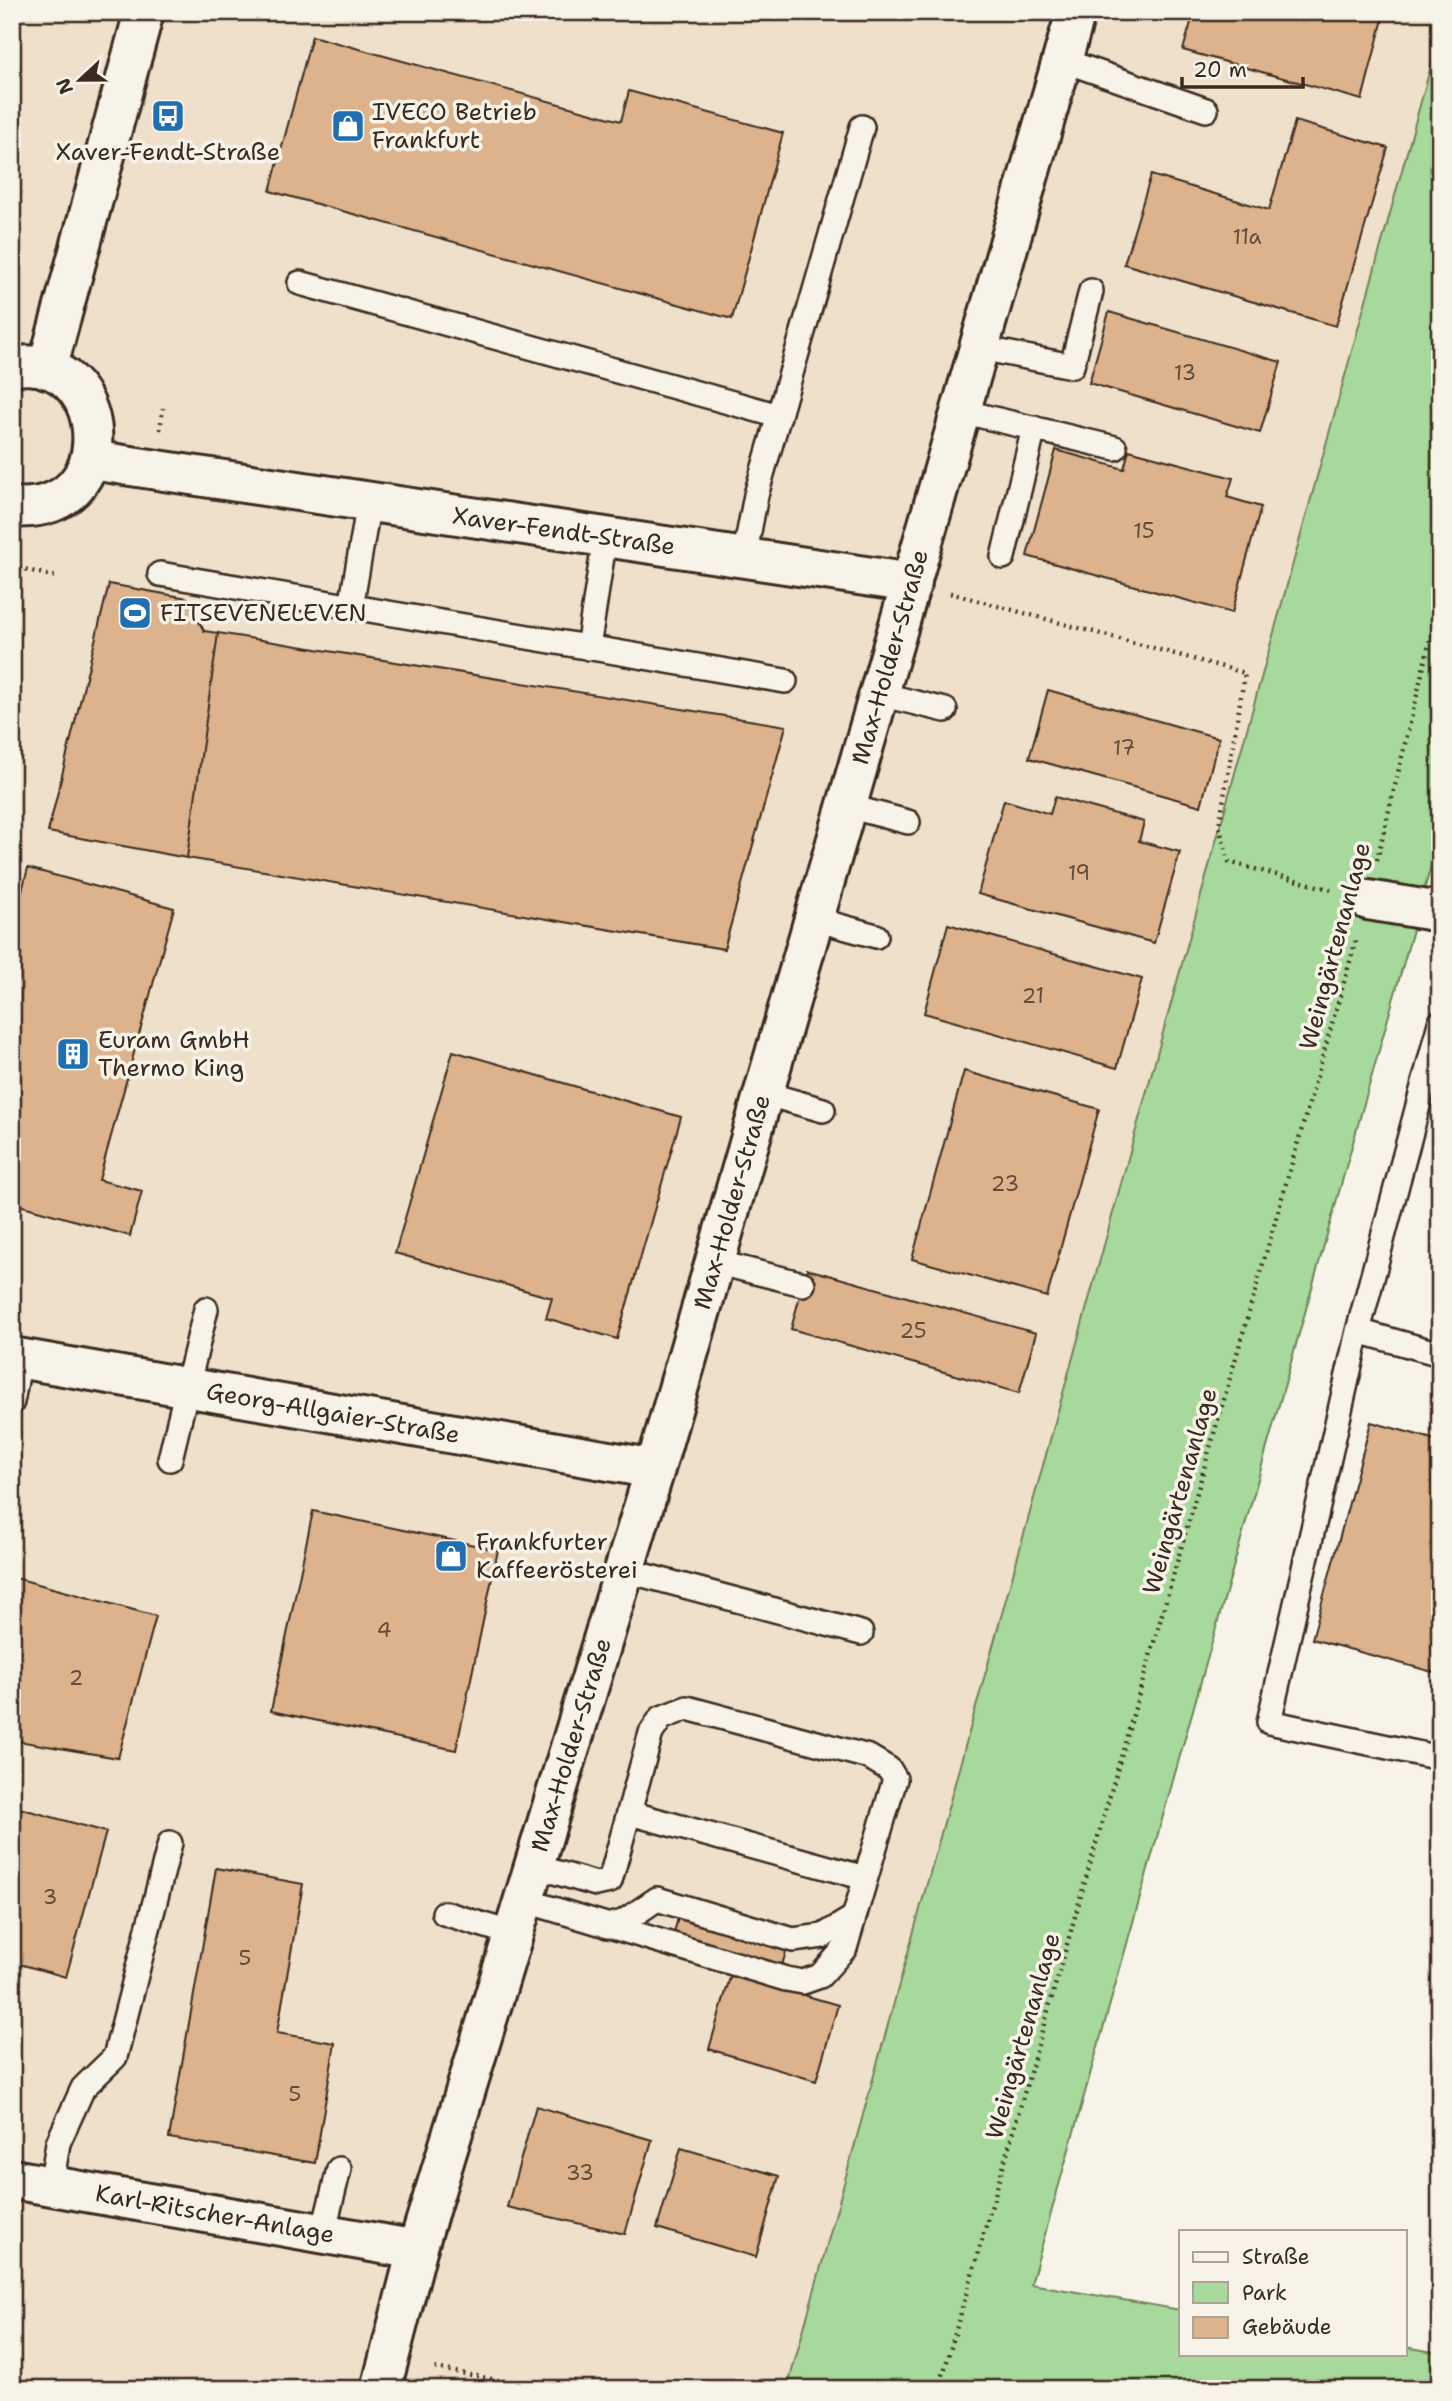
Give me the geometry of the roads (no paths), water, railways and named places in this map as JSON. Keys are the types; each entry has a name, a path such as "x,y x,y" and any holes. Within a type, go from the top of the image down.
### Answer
{"street":[{"path":"12,507 30,509 51,503 77,484 91,460 95,436 89,410 72,385 29,368 144,12"},
{"name":"Max-Holder-Straße","path":"381,2389 417,2250 655,1469 1076,12"},
{"name":"Xaver-Fendt-Straße","path":"91,460 912,583"},
{"path":"1368,900 1440,912"},
{"name":"Georg-Allgaier-Straße","path":"16,1358 655,1469"},
{"name":"Karl-Ritscher-Anlage","path":"12,2179 417,2250"}],"lane":[{"path":"1062,60 1206,110"},
{"path":"744,558 756,495 862,127"},
{"path":"300,283 779,416"},
{"path":"980,348 1072,366 1091,291"},
{"path":"961,411 1115,448"},
{"path":"1003,557 1034,428"},
{"path":"351,607 369,502"},
{"path":"589,648 605,537"},
{"path":"160,574 785,681"},
{"path":"879,694 945,710"},
{"path":"847,806 908,822"},
{"path":"814,919 876,936"},
{"path":"1440,1023 1358,1331 1269,1722 1440,1758"},
{"path":"763,1093 823,1110"},
{"path":"715,1262 803,1284"},
{"path":"170,1460 185,1387 206,1309"},
{"path":"1358,1331 1440,1353"},
{"path":"12,1402 16,1358"},
{"path":"624,1570 861,1633"},
{"path":"444,1913 524,1900 610,1881 655,1725 668,1714 687,1709 869,1757 889,1769 895,1779 845,1948 820,1976 803,1982 524,1900"},
{"path":"630,1813 865,1878"},
{"path":"51,2186 58,2143 83,2088 115,2057 170,1843"},
{"path":"607,1926 623,1922 657,1899 793,1940 823,1936 854,1917"},
{"path":"323,2233 339,2169"}],"place":[{"name":"Xaver-Fendt-Straße","path":"168,116"},
{"name":"IVECO Betrieb Frankfurt","path":"348,126"},
{"name":"FITSEVENELEVEN","path":"135,613"},
{"name":"Euram GmbH Thermo King","path":"73,1054"},
{"name":"Frankfurter Kaffeerösterei","path":"451,1556"}]}
